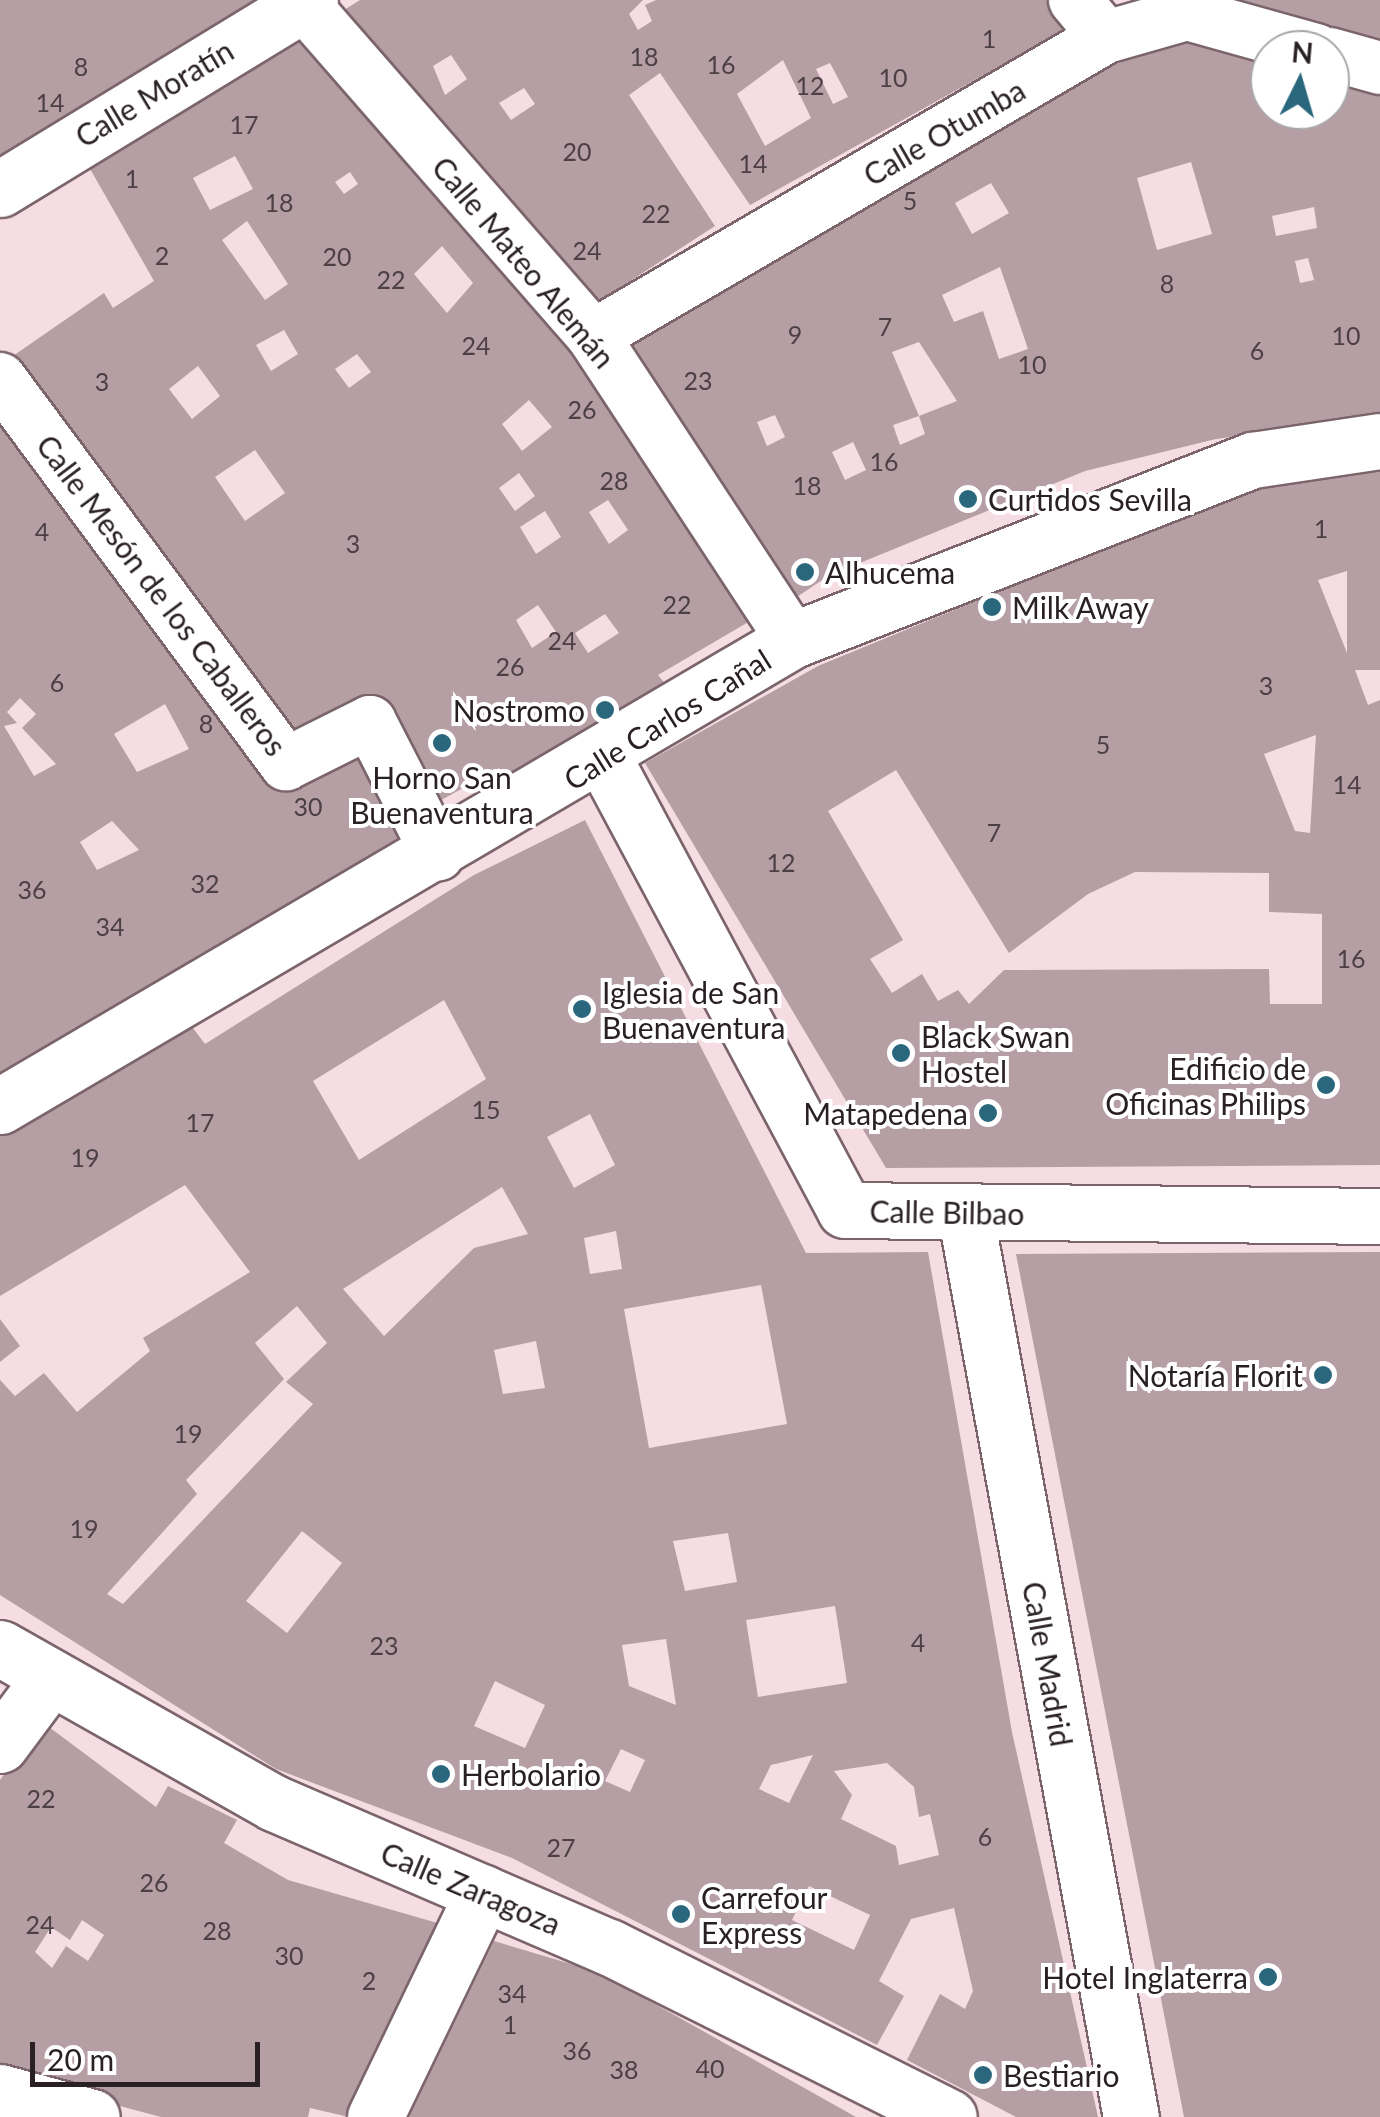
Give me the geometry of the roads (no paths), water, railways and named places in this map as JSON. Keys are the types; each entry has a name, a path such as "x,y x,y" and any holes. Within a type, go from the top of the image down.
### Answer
{"street":[{"name":"Calle Moratín","path":"0,189 304,2"},
{"name":"Calle Mateo Alemán","path":"304,2 593,336 793,640"},
{"name":"Calle Otumba","path":"593,336 1091,18 1187,14 1250,32"},
{"path":"1350,60 1380,68"},
{"name":"Calle Mesón de los Caballeros","path":"0,379 286,764 370,722 438,855"},
{"name":"Calle Carlos Cañal","path":"0,1106 604,760 793,640 1253,460 1380,441"},
{"name":"Calle Bilbao","path":"604,760 845,1210 1380,1216"},
{"name":"Calle Madrid","path":"965,1212 1131,2117"},
{"name":"Calle Zaragoza","path":"0,1648 48,1682 274,1803 483,1893 949,2117"},
{"path":"0,1745 48,1682"},
{"path":"375,2117 483,1893"},
{"path":"0,2092 92,2117"}],"place":[{"name":"Curtidos Sevilla","path":"968,499"},
{"name":"Alhucema","path":"805,572"},
{"name":"Milk Away","path":"992,607"},
{"name":"Nostromo","path":"605,710"},
{"name":"Horno San Buenaventura","path":"442,743"},
{"name":"Iglesia de San Buenaventura","path":"582,1009"},
{"name":"Black Swan Hostel","path":"901,1053"},
{"name":"Edificio de Oficinas Philips","path":"1326,1085"},
{"name":"Matapedena","path":"988,1113"},
{"name":"Notaría Florit","path":"1323,1375"},
{"name":"Herbolario","path":"441,1774"},
{"name":"Carrefour Express","path":"681,1914"},
{"name":"Hotel Inglaterra","path":"1268,1977"},
{"name":"Bestiario","path":"983,2075"}]}
